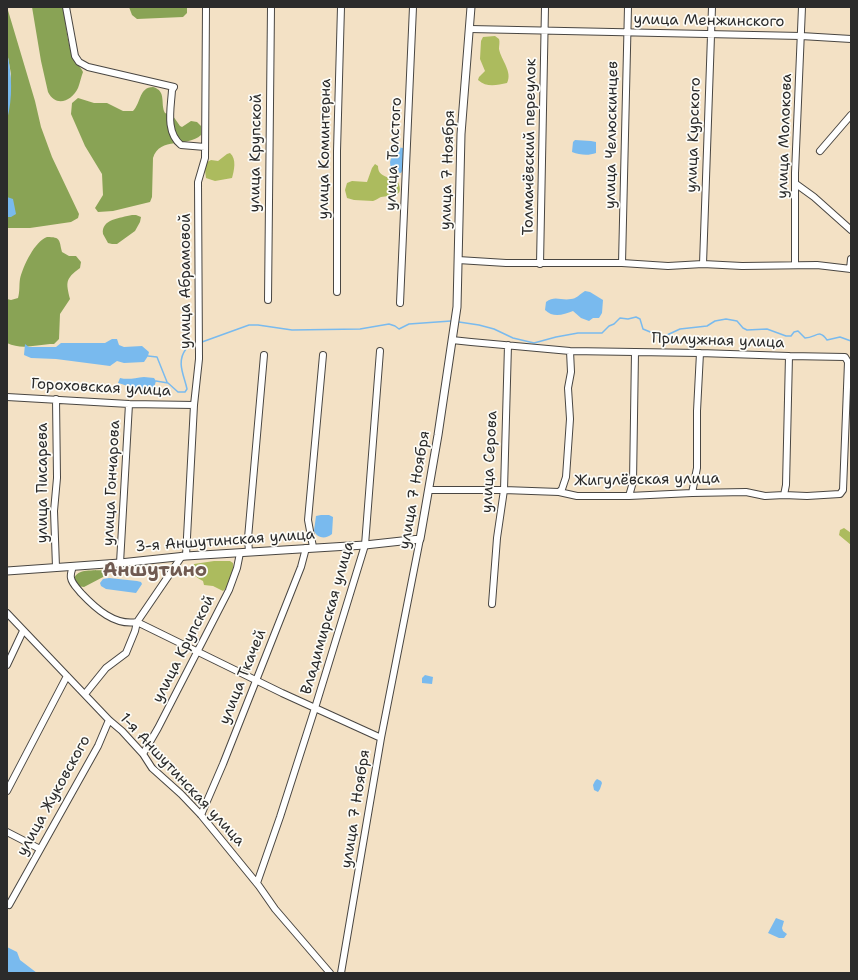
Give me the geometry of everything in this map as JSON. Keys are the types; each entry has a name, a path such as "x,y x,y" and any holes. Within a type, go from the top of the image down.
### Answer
{"street":[{"path":"66,7 75,56 79,62 88,67 174,87 172,90 170,126 175,139 181,145 205,147"},
{"name":"улица Абрамовой","path":"184,556 194,405 200,359 198,182 204,164 205,147 206,7"},
{"name":"улица Крупской","path":"268,300 271,7"},
{"name":"улица Коминтерна","path":"337,292 337,151 341,7"},
{"name":"улица Толстого","path":"400,303 413,7"},
{"name":"улица 7 Ноября","path":"341,973 381,738 430,490 457,307 462,134 471,7"},
{"name":"Толмачёвский переулок","path":"540,264 546,7"},
{"name":"улица Челюскинцев","path":"622,263 628,7"},
{"name":"улица Курского","path":"703,264 712,7"},
{"name":"улица Молокова","path":"795,265 802,7"},
{"name":"улица Менжинского","path":"470,29 801,36 851,39"},
{"path":"820,151 851,115"},
{"path":"796,184 814,197 851,230"},
{"path":"458,260 540,264 622,263 668,266 703,264 742,266 817,265 850,269 851,259"},
{"name":"Прилужная улица","path":"452,340 570,351 845,357 848,359 843,490 841,494"},
{"name":"улица Серова","path":"492,604 497,538 504,490 508,345"},
{"name":"Владимирская улица","path":"257,883 315,708 365,545 380,351"},
{"path":"559,492 562,489 566,477 570,419 568,388 571,372 570,351"},
{"path":"628,496 633,482 635,352"},
{"path":"692,493 697,468 697,411 700,353"},
{"path":"249,552 248,538 264,355"},
{"name":"улица Ткачей","path":"201,815 210,798 301,567 310,548 308,520 323,355"},
{"path":"784,495 786,485 788,356"},
{"name":"Гороховская улица","path":"7,397 129,404 194,405"},
{"name":"улица Писарева","path":"56,399 57,478 54,510 56,567"},
{"name":"улица Гончарова","path":"120,563 129,404"},
{"name":"Жигулёвская улица","path":"430,490 559,492 576,496 628,496 746,492 765,496 841,494"},
{"name":"3-я Аншутинская улица","path":"7,571 120,563 184,556 365,545 420,539"},
{"name":"улица Крупской","path":"143,754 158,728 232,582 240,560 240,553"},
{"path":"85,694 106,668 126,652 135,631 137,622 184,556"},
{"path":"73,566 70,576 71,580 91,604 102,613 129,623 137,622 256,680 381,738"},
{"name":"1-я Аншутинская улица","path":"7,613 66,676 109,720 122,731 143,754 152,768 181,794 201,815 257,883 285,920 330,973"},
{"path":"7,665 23,631"},
{"path":"7,791 66,676"},
{"name":"улица Жуковского","path":"9,905 98,746 109,720"},
{"path":"7,832 40,849"}],"green space":[{"path":"7,7 35,101 41,127 52,157 79,214 78,218 71,222 30,228 7,228 7,120 11,74 7,52"},
{"path":"32,7 63,7 68,41 75,61 83,72 75,93 64,101 55,100 48,92"},
{"path":"129,7 187,7 187,13 183,17 137,19 132,15"},
{"path":"495,36 499,39 500,53 509,75 507,83 488,85 481,83 478,80 485,71 480,59 481,41 483,37"},
{"path":"153,87 160,91 162,95 165,113 173,116 182,127 191,121 197,122 201,126 201,135 189,141 168,144 156,151 153,158 152,197 150,202 113,211 98,212 95,208 103,195 102,174 85,146 71,114 72,103 78,98 94,103 107,103 123,111 133,111 136,108 143,92 148,88"},
{"path":"230,153 234,158 232,178 215,181 206,178 205,170 207,162 211,160 218,161"},
{"path":"375,164 378,166 382,175 398,182 400,191 396,195 381,197 373,201 347,198 345,190 347,183 352,181 367,182"},
{"path":"132,215 141,217 135,231 117,244 108,243 103,234 105,225 117,218"},
{"path":"47,237 59,240 62,252 69,256 76,256 81,262 80,268 69,278 68,281 67,285 70,299 60,314 59,339 54,344 23,347 12,345 7,343 7,299 11,300 18,298 20,279 27,261 38,243"},
{"path":"844,528 851,533 851,545 839,535 840,530"},
{"path":"214,561 230,561 233,563 231,578 228,586 223,591 213,586 204,585 203,581 192,572 192,567 194,564"},
{"path":"104,570 106,573 105,576 84,587 77,586 74,579 79,573"}],"water":[{"path":"7,52 11,86 7,120"},
{"path":"575,140 596,142 596,153 584,155 572,152 573,142"},
{"path":"394,148 403,148 404,151 404,165 401,173 391,171 390,162"},
{"path":"7,197 13,199 16,214 11,217 7,217"},
{"path":"585,291 590,292 603,300 602,313 599,318 593,318 589,321 581,318 573,311 562,315 555,315 548,313 545,310 546,302 549,300 573,299"},
{"path":"112,339 117,339 119,345 124,347 142,346 149,352 148,356 144,362 124,363 117,361 110,366 56,359 31,358 24,355 25,344 29,347 56,347 61,343 105,343"},
{"path":"144,377 154,378 156,381 152,394 118,383 120,378 129,379"},
{"path":"329,515 333,517 332,534 327,537 320,537 314,531 316,516"},
{"path":"109,578 137,581 141,582 142,584 136,593 106,589 101,586 100,583 103,579"},
{"path":"425,675 433,677 432,684 422,683 422,678"},
{"path":"597,779 602,783 598,792 594,790 593,785"},
{"path":"776,918 784,921 782,928 787,934 784,938 779,938 768,933"},
{"path":"7,947 17,952 20,960 37,973 7,973"}],"waterway":[{"path":"459,322 494,329 513,338 534,343 578,333 602,333 620,318 628,319 636,317 640,319 643,329 660,336 667,335 680,329 707,326 715,321 726,319 737,321 747,330 767,329 786,336 791,336 794,332 798,331 805,338 819,334 824,336 827,340 840,337 851,341"},
{"path":"202,342 249,325 292,330 360,329 389,324 399,329 409,324 451,321"},
{"path":"156,381 168,383 178,392 185,392 187,389 181,364 183,354 188,346 196,343"},
{"path":"148,356 157,357 167,382"},
{"path":"851,925 851,930"}],"district":[{"name":"Аншутино","path":"155,571"}]}
